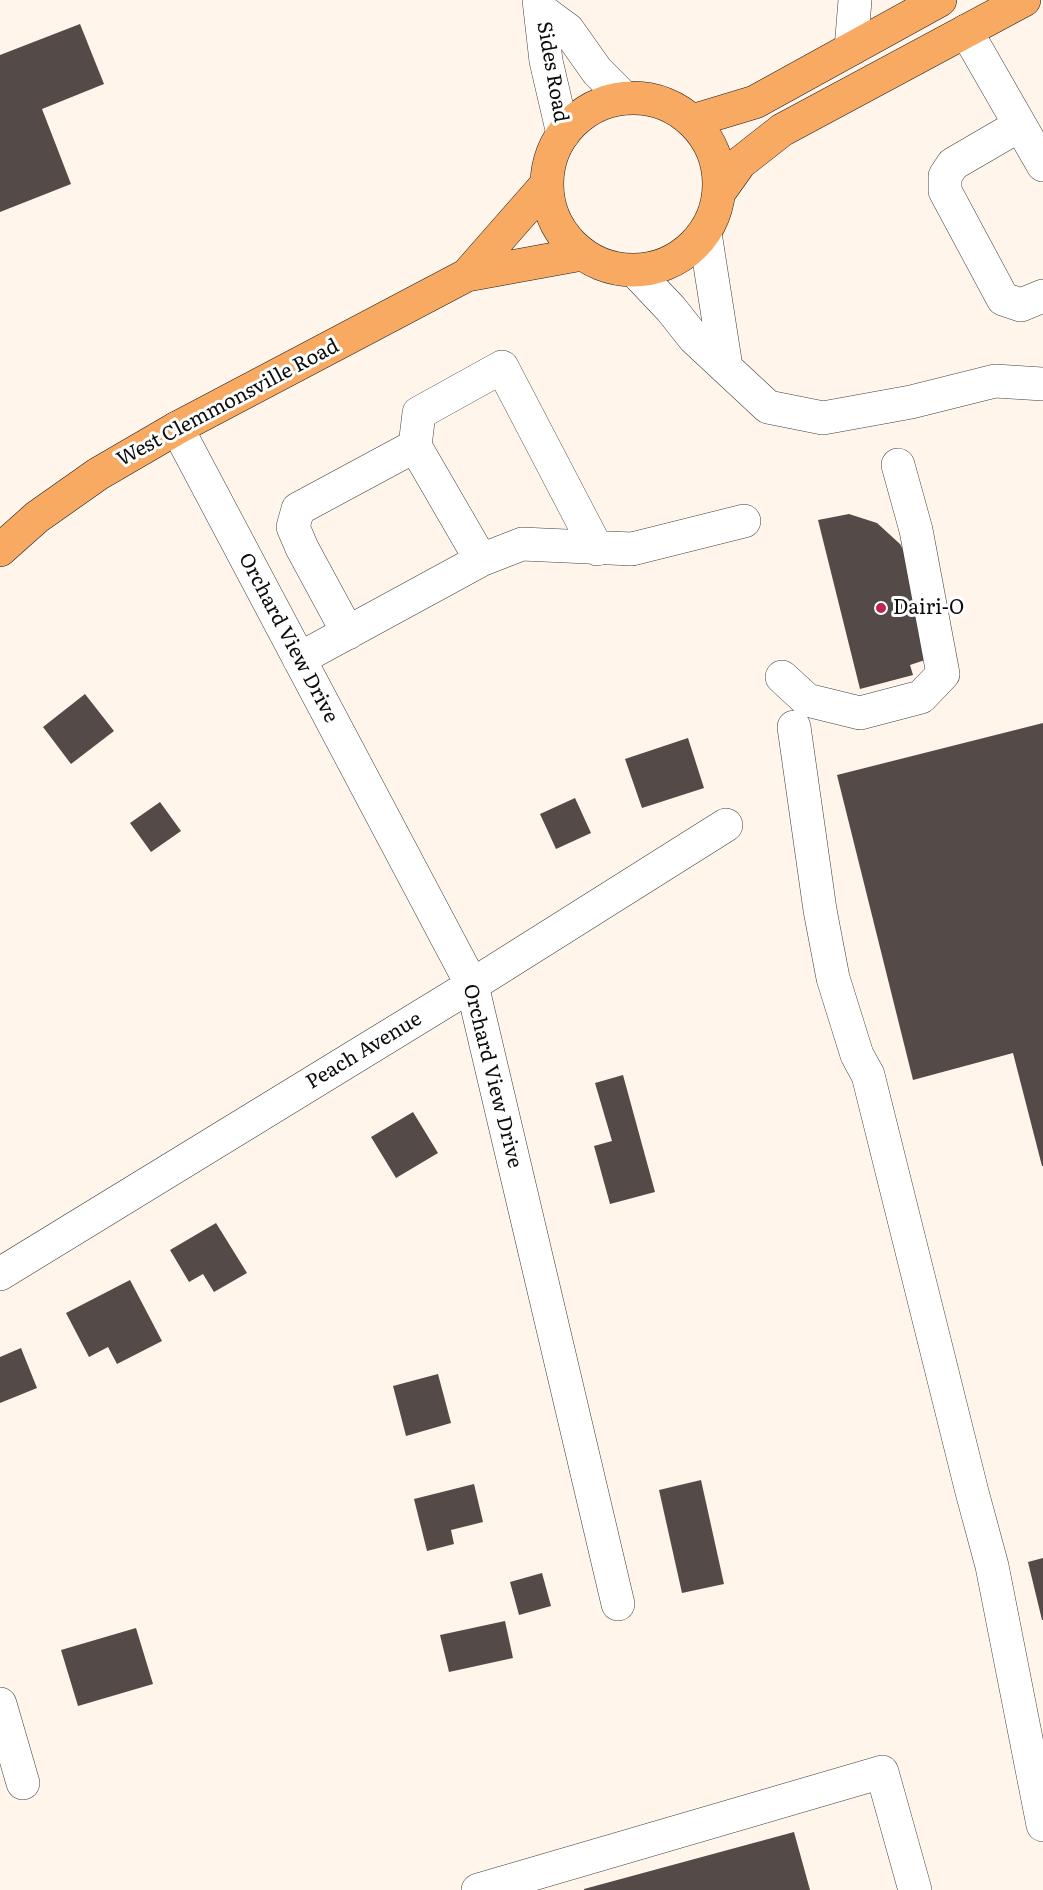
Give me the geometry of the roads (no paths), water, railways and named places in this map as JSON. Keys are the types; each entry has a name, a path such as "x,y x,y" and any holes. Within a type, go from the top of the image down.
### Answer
{"main road":[{"path":"692,121 754,102 940,0"},
{"path":"720,191 740,163 782,130 1024,0"},
{"path":"624,98 645,98 666,104 692,121 701,129 712,148 719,169 720,191 716,213 705,233 690,249 672,262 635,271 598,264 568,242 557,226 549,207 546,185 549,165 556,145 568,127 584,113 603,103 624,98"},
{"name":"West Clemmonsville Road","path":"468,275 546,185"},
{"name":"West Clemmonsville Road","path":"0,550 38,517 98,474 177,428 468,275 582,254"}],"street":[{"path":"851,49 855,0"},
{"name":"Sides Road","path":"540,5 568,30 597,71 624,98"},
{"name":"Sides Road","path":"540,5 545,55 563,134"},
{"path":"966,31 1043,165"},
{"path":"1020,125 952,164 945,176 945,191 1004,299 1021,305 1043,296"},
{"path":"705,233 726,367"},
{"path":"635,271 671,309 694,338 768,407 823,418 911,402 995,381 1043,384"},
{"path":"481,560 415,446 419,413 502,368 597,549"},
{"name":"Orchard View Drive","path":"177,428 472,985 618,1604"},
{"path":"348,633 293,527 298,509 415,446"},
{"path":"782,677 807,700 860,713 921,698 943,674 916,530 898,465"},
{"path":"299,659 481,560 522,544 632,549 744,521"},
{"path":"794,727 820,910 833,978 857,1054 867,1075 992,1566 1043,1826"},
{"name":"Peach Avenue","path":"0,1274 472,985 726,825"},
{"path":"0,1704 23,1783"},
{"path":"478,1890 882,1772 915,1890"}],"place":[{"name":"Dairi-O","path":"881,608"}]}
